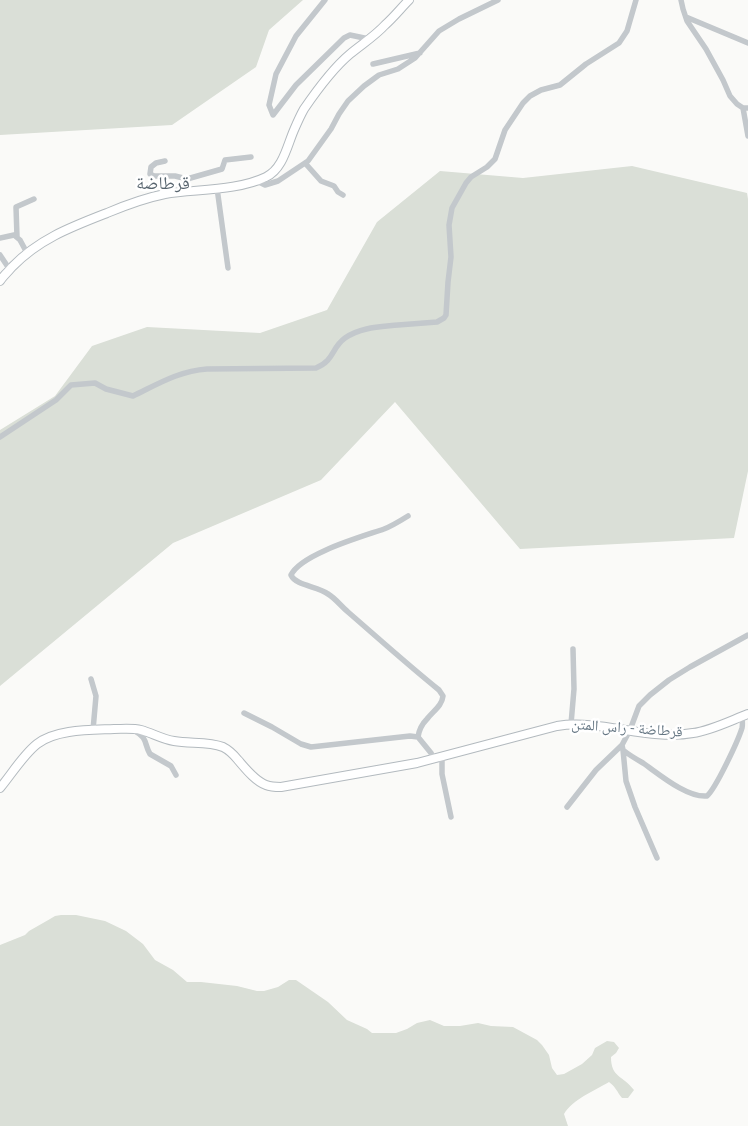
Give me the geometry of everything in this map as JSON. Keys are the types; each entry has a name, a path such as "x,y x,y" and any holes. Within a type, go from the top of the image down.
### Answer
{"main road":[{"path":"0,281 28,252 42,242 67,229 122,207 150,197 243,185 257,181 274,172 281,162 302,114 324,82 349,55 385,26 409,0"},
{"name":"قرطاضة - راس المتن","path":"0,788 36,744 64,733 93,730 142,730 165,739 211,744 231,752 263,784 281,787 417,763 557,726 571,724 676,734 694,733 745,715"}],"street":[{"path":"325,0 296,36 276,74 269,105 273,115 296,85 344,38 350,35 369,39"},
{"path":"257,181 265,185 278,181 308,161 327,136 348,101 364,86 379,76 398,69 415,58 440,31 459,19 498,0"},
{"path":"0,437 56,400 71,385 95,383 106,389 133,396 182,373 194,370 316,368 325,364 343,339 355,332 368,328 437,322 444,318 446,315 450,257 448,225 452,208 466,183 471,177 487,167 495,158 505,130 530,96 541,90 560,85 586,64 619,43 627,31 636,0"},
{"path":"681,0 686,17 706,49 730,96 737,104 746,108 748,136"},
{"path":"686,17 748,43"},
{"path":"373,64 420,53"},
{"path":"165,162 156,163 151,167 150,174 187,179 222,169 225,160 251,157"},
{"path":"305,163 321,181 334,186 343,196"},
{"path":"187,179 187,192"},
{"path":"217,188 228,268"},
{"path":"28,252 18,237 16,207 34,199"},
{"path":"0,238 14,235 18,237"},
{"path":"0,255 10,270"},
{"path":"408,516 386,528 345,542 314,556 293,570 291,575 292,579 298,583 320,589 330,595 338,604 439,690 443,696 443,701 426,719 418,737"},
{"path":"567,807 596,770 623,747 639,706 650,695 690,667 748,635"},
{"path":"571,724 574,689 573,649"},
{"path":"91,679 96,696 93,730"},
{"path":"244,714 272,727 300,744 311,747 410,736 418,737 431,753 438,758 451,817"},
{"path":"623,747 672,784 692,793 707,796 714,787 731,752 742,728 745,715"},
{"path":"131,729 143,736 148,752 171,766 176,775"},
{"path":"623,747 626,781 657,858"}],"shaded area":[{"path":"0,0 303,0 269,30 256,67 172,125 0,135"},
{"path":"632,166 747,193 748,471 734,538 520,549 395,402 321,480 173,543 0,686 0,430 55,396 92,346 147,327 260,333 327,310 377,222 440,171 523,178"},
{"path":"76,915 105,921 126,931 143,944 155,960 173,970 187,982 237,986 264,991 278,987 289,980 296,980 328,1002 347,1020 372,1033 396,1033 417,1023 430,1020 444,1026 478,1023 491,1026 513,1027 537,1040 542,1045 549,1055 552,1068 557,1075 564,1074 582,1064 592,1055 595,1048 607,1041 614,1042 619,1048 611,1057 613,1069 634,1090 628,1098 622,1098 609,1082 584,1096 568,1109 564,1114 568,1126 0,1126 0,945 25,935 55,916"}],"district":[{"name":"قرطاضة","path":"163,184"}]}
